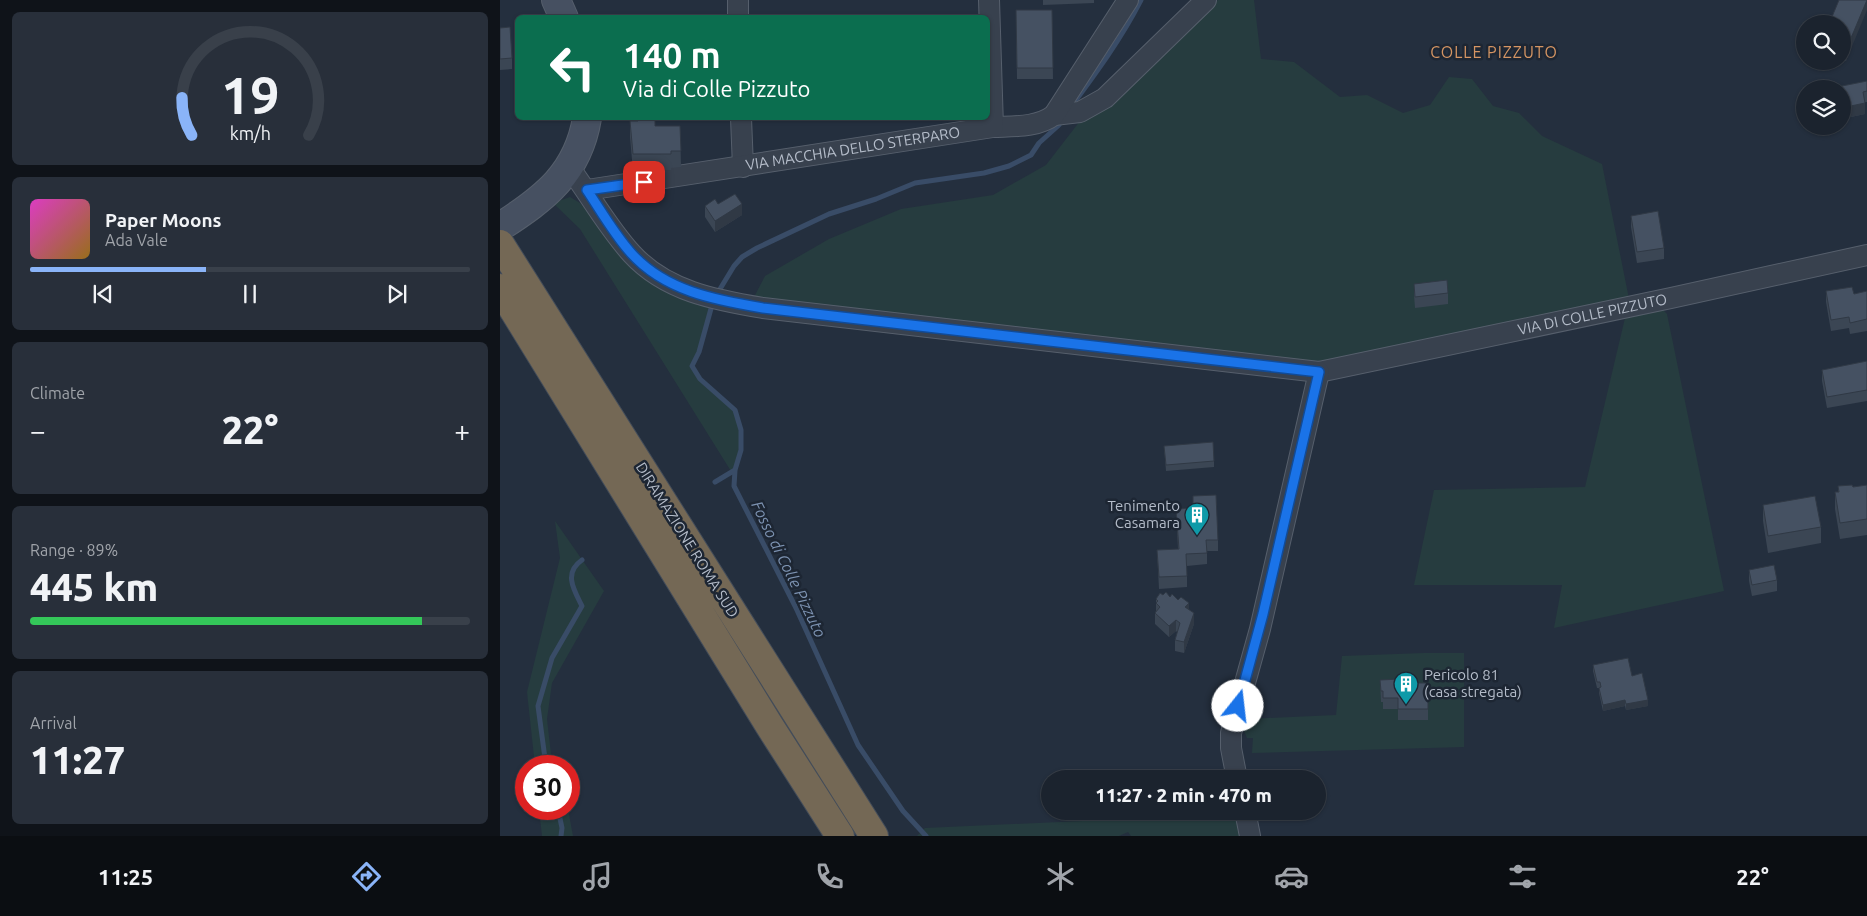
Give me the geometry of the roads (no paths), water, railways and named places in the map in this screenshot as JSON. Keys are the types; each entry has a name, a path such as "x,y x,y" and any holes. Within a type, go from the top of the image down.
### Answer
{"highway":[{"name":"DIRAMAZIONE ROMA SUD","path":"500,244 874,836"},
{"name":"DIRAMAZIONE ROMA SUD","path":"500,288 769,725 840,836"}],"street":[{"path":"556,0 563,15"},
{"path":"738,0 738,15"},
{"path":"988,0 989,15"},
{"path":"1054,115 1128,0"},
{"name":"VIA MACCHIA DELLO STERPARO","path":"587,190 994,127 1037,123 1054,115 1080,112 1105,98 1206,0"},
{"path":"990,42 994,127"},
{"path":"500,227 548,193 569,167 578,151 586,120"},
{"path":"741,120 743,167"},
{"name":"VIA DI COLLE PIZZUTO","path":"569,167 587,190 620,240 646,267 670,283 712,299 763,308 1319,372 1867,255"},
{"path":"1235,770 1231,748 1231,733 1262,621 1319,372"},
{"path":"1247,820 1250,836"}],"waterway":[{"name":"Fosso di Colle Pizzuto","path":"1070,108 1117,42 1141,0"},
{"name":"Fosso di Colle Pizzuto","path":"717,294 734,266 742,257 757,248 829,214 876,199 915,183 984,173 1009,166 1031,155 1039,143 1059,125"},
{"name":"Fosso di Colle Pizzuto","path":"712,305 699,352 692,366 700,379 735,410 741,430 741,450 735,470 734,486 796,608 858,745 903,811 926,836"},
{"path":"715,482 735,470"},
{"path":"545,755 538,706 552,658 582,606 572,582 573,570 582,560"},
{"path":"560,820 561,836"}],"place":[{"name":"Tenimento Casamara","path":"1197,536"},
{"name":"Pericolo 81 (casa stregata)","path":"1406,705"}],"district":[{"name":"COLLE PIZZUTO","path":"1494,52"}]}
